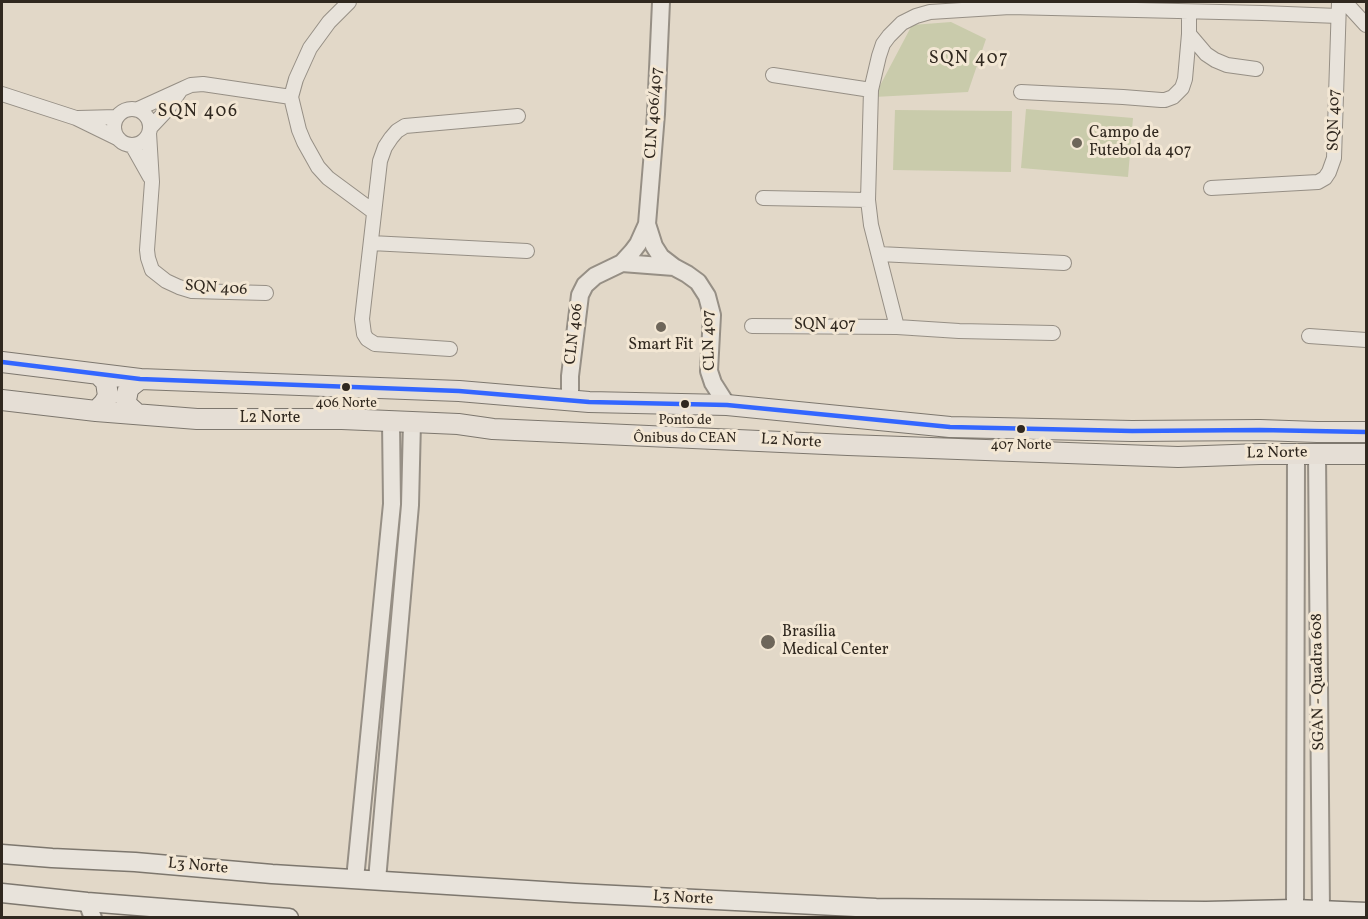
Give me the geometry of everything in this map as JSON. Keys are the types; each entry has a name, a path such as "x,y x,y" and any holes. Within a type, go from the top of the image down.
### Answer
{"main road":[{"name":"L2 Norte","path":"2,362 140,379 493,393 570,401 727,405 950,427 1132,431 1366,432"},
{"path":"96,411 108,396 106,382 99,375"},
{"path":"137,414 127,405 127,395 131,386 140,379"},
{"path":"493,393 480,402 478,418 494,429"},
{"name":"L2 Norte","path":"2,400 197,420 342,419 458,424 494,429 859,446 1178,457 1366,454"},
{"path":"774,409 782,419 780,432 774,441"},
{"name":"L3 Norte","path":"2,854 135,861 355,879 833,911 876,908 1195,911 1295,909 1366,912"},
{"path":"2,893 90,910 289,918"},
{"path":"858,918 876,908"}],"street":[{"path":"349,2 329,22 310,48 296,79 291,97 299,130 318,167 328,178 374,212"},
{"name":"CLN 406/407","path":"646,224 656,114 661,2"},
{"name":"SQN 407","path":"1211,188 1318,182 1325,178 1334,158 1339,2"},
{"path":"1345,2 1366,25"},
{"path":"897,327 870,225 868,200 871,90 883,44 902,23 930,12 1009,4 1189,12 1259,7 1338,16"},
{"path":"1021,92 1165,100 1178,94 1184,84 1189,12"},
{"path":"1189,34 1206,54 1215,60 1227,65 1256,69"},
{"path":"773,75 871,90"},
{"path":"152,182 125,142 115,132 114,124 122,111 138,109 191,85 203,84 291,97"},
{"path":"3,94 76,118 125,142 139,144 145,140 150,130 182,89"},
{"path":"138,109 145,113 149,120 150,130"},
{"path":"450,349 383,345 372,343 367,339 362,319 380,161 385,147 397,131 405,126 518,116"},
{"path":"76,118 117,117"},
{"name":"SQN 406","path":"150,130 152,182 147,250 152,270 156,275 172,284 192,291 266,293"},
{"path":"763,198 868,200"},
{"name":"CLN 406","path":"570,401 570,376 580,295 585,285 595,276 622,262 638,244 646,224"},
{"name":"CLN 407","path":"646,224 654,246 661,257 698,282 707,296 711,315 709,371 713,383 727,405"},
{"path":"371,243 527,251"},
{"path":"879,254 1064,263"},
{"path":"622,262 674,267"},
{"name":"SQN 407","path":"752,326 897,327 1053,333"},
{"path":"1309,336 1366,340"},
{"path":"355,879 392,504 391,422"},
{"path":"377,880 409,516 412,422"},
{"name":"SGAN - Quadra 608","path":"1317,454 1321,910"},
{"path":"1295,909 1296,455"}],"green space":[{"path":"951,22 986,39 968,92 874,97 912,25"},
{"name":"Campo de Futebol da 407","path":"1026,109 1133,118 1128,177 1021,168"},
{"path":"895,110 1012,111 1011,172 893,170"}],"transit line":[{"path":"2,362 140,379 459,391 589,402 727,405 950,427 1132,431 1366,432"}],"place":[{"name":"Campo de Futebol da 407","path":"1077,143"},
{"name":"Smart Fit","path":"661,327"},
{"name":"406 Norte","path":"346,387"},
{"name":"Ponto de Ônibus do CEAN","path":"685,404"},
{"name":"407 Norte","path":"1021,429"},
{"name":"Brasília Medical Center","path":"768,642"}],"district":[{"name":"SQN 407","path":"969,60"},
{"name":"SQN 406","path":"198,113"}]}
